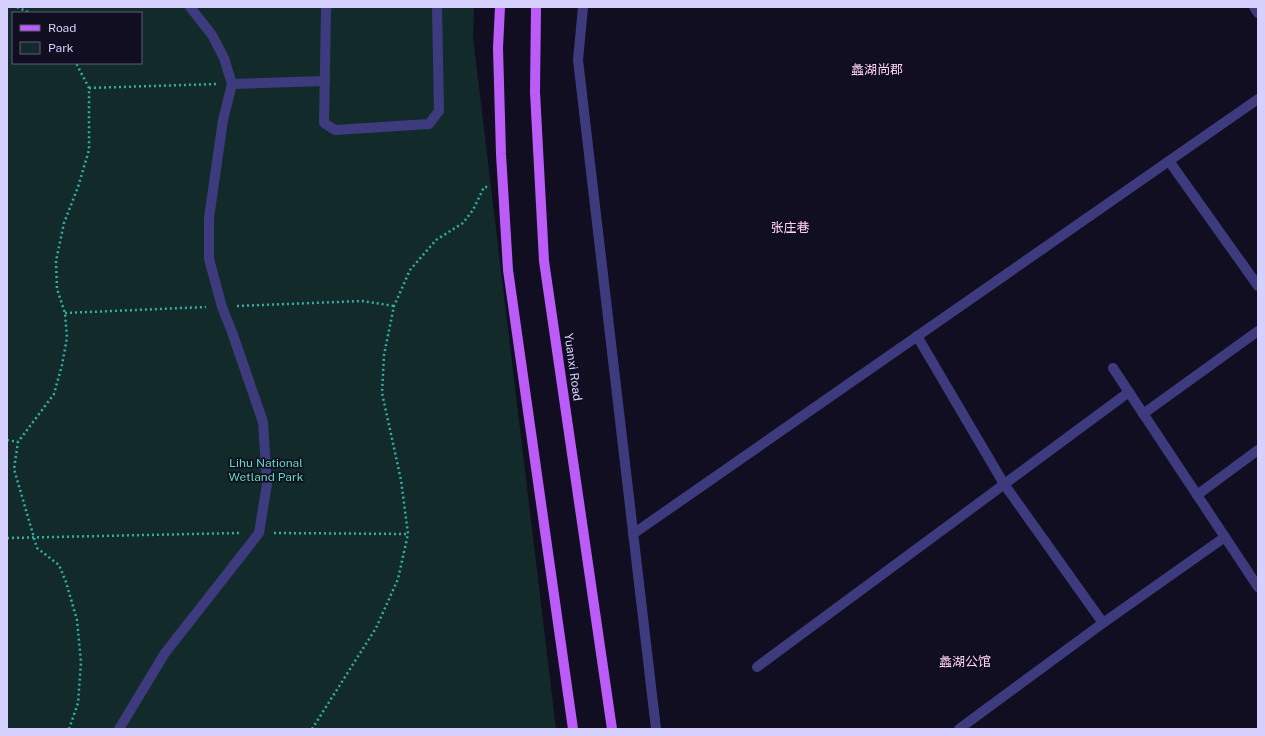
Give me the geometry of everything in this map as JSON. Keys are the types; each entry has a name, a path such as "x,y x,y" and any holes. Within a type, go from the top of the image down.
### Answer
{"main road":[{"path":"500,7 498,48 503,186 508,270 573,729"},
{"name":"Yuanxi Road","path":"536,7 535,92 544,261 612,729"}],"street":[{"path":"119,729 165,653 259,533 267,484 263,422 222,306 209,259 209,218 223,120 232,84 224,58 212,35 190,7"},
{"path":"327,7 324,123 335,130 429,124 439,111 436,7"},
{"path":"583,7 578,60 656,729"},
{"path":"1254,7 1258,13"},
{"path":"232,84 324,81"},
{"path":"633,534 1258,99"},
{"path":"1169,161 1258,286"},
{"path":"1143,414 1258,331"},
{"path":"917,336 1004,484 1103,623"},
{"path":"1113,368 1258,587"},
{"path":"757,667 1129,392"},
{"path":"1197,495 1258,450"},
{"path":"958,729 1103,623 1225,537"}],"path":[{"path":"17,7 28,12"},
{"path":"69,729 78,703 81,662 77,620 66,582 59,565 38,548 14,468 18,442 54,394 62,365 67,338 65,313 57,289 56,261 64,223 78,187 89,150 89,88 77,64"},
{"path":"89,88 232,84"},
{"path":"312,729 376,628 398,579 408,534 401,480 382,392 384,355 394,306 410,270 436,240 463,223 473,210 484,187 503,186"},
{"path":"7,440 18,442"},
{"path":"7,538 259,533 408,534"}],"green space":[{"name":"Lihu National Wetland Park","path":"7,7 474,7 473,37 556,729 7,729"}],"district":[{"name":"蠡湖尚郡","path":"877,69"},
{"name":"张庄巷","path":"790,227"},
{"name":"蠡湖公馆","path":"965,661"}]}
